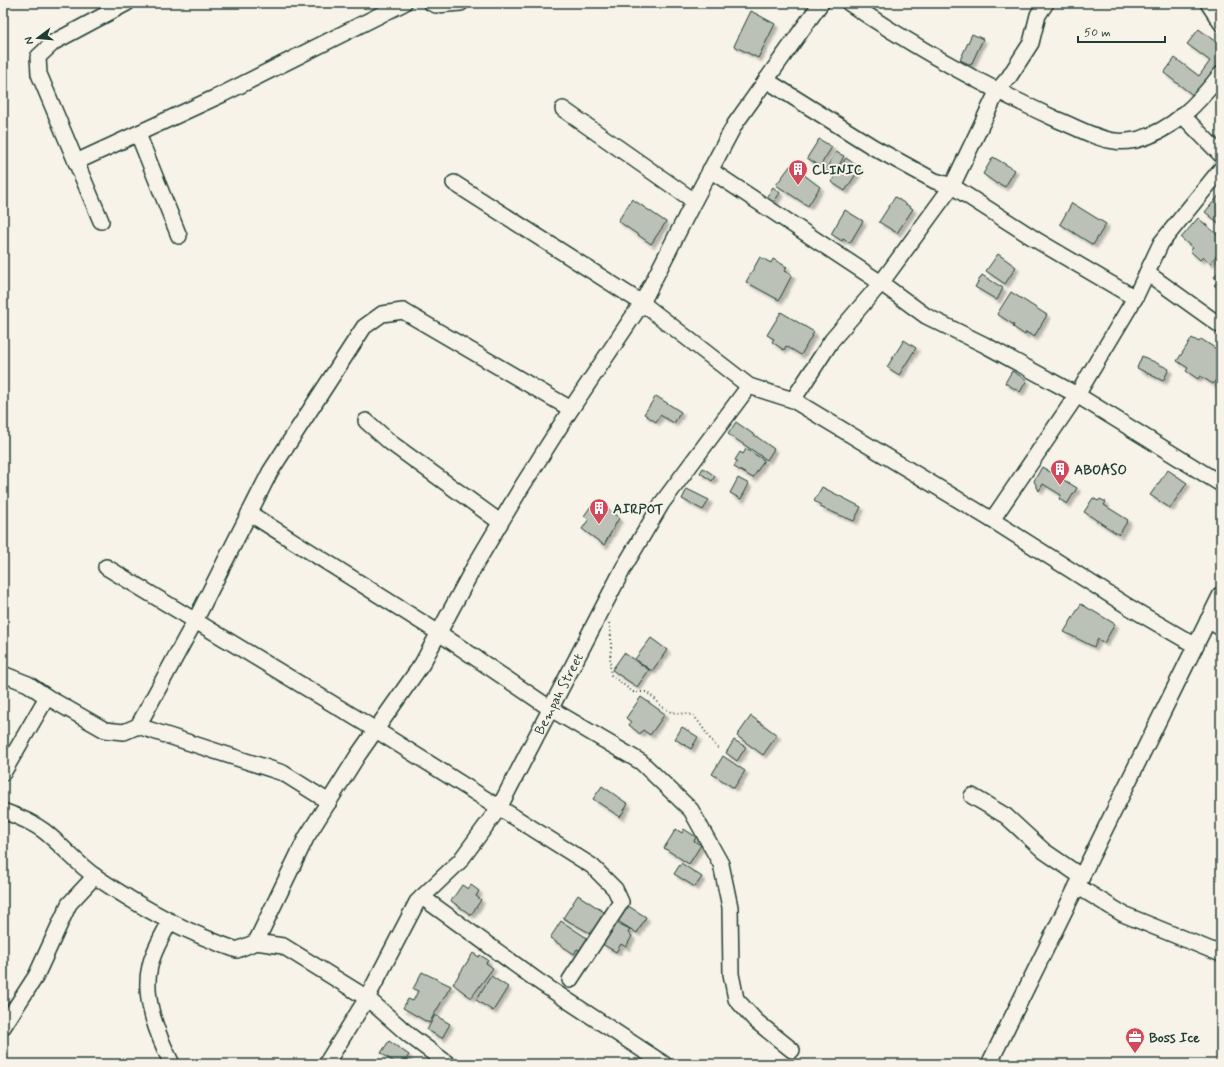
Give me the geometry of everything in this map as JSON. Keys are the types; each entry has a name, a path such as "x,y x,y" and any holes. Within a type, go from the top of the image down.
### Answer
{"street":[{"path":"101,221 39,74 38,57 54,42 127,3"},
{"path":"76,162 223,94 404,3"},
{"path":"431,3 436,5 461,3"},
{"path":"256,942 306,838 376,730 422,664 500,522 571,409 642,303 735,124 820,3"},
{"path":"848,3 883,26 998,90 1082,130 1115,141 1136,140 1158,132 1182,115 1203,96 1221,74"},
{"path":"793,400 832,340 881,283 952,186 998,90 1009,77 1031,43 1038,14 1046,3"},
{"path":"1208,3 1221,23"},
{"path":"766,80 873,147 935,180 952,186 1038,241 1135,298"},
{"path":"563,109 694,201"},
{"path":"1182,115 1221,155"},
{"path":"138,134 179,236"},
{"path":"992,520 1076,395 1135,298 1161,243 1221,169"},
{"path":"710,170 881,283 926,316 985,345 1076,395 1221,484"},
{"path":"454,183 642,303 749,386 793,400 992,520 1129,607 1196,646"},
{"path":"1147,273 1221,326"},
{"path":"3,674 28,684 47,697 104,730 124,732 138,726 195,621 270,472 364,327 382,314 403,312 571,409"},
{"name":"Bempah Street","path":"326,1064 367,998 403,926 422,897 460,861 498,808 624,567 662,503 749,386"},
{"path":"366,421 391,443 500,522"},
{"path":"249,513 439,633 551,709 641,762 691,810 721,864 730,907 731,974 736,998 756,1021 792,1050"},
{"path":"106,567 376,730 592,866 615,889 621,902 570,980"},
{"path":"989,1064 1221,594"},
{"path":"1208,620 1221,628"},
{"path":"3,773 47,697"},
{"path":"138,726 283,773 329,802"},
{"path":"972,796 1006,816 1079,882 1123,914 1221,954"},
{"path":"3,811 21,818 43,830 95,876 170,921 216,943 237,950 256,942 283,946 367,998 409,1035 448,1064"},
{"path":"3,1027 36,976 69,904 95,876"},
{"path":"422,897 538,981 664,1064"},
{"path":"170,921 150,967 149,999 155,1025 172,1064"}],"path":[{"path":"608,618 613,638 610,666 611,675 633,692 646,692 662,707 671,712 693,715 703,726 713,743 720,750"}],"building":[{"path":"751,11 775,24 758,58 734,46"},
{"path":"1199,29 1221,46 1221,71 1199,100 1164,73 1175,58 1199,76 1210,61 1187,44"},
{"path":"972,34 983,39 971,65 960,60"},
{"path":"819,139 832,147 820,166 807,158"},
{"path":"836,152 844,156 834,175 825,170"},
{"path":"993,157 1015,170 1005,187 998,183 997,184 983,174"},
{"path":"846,158 860,168 845,191 831,182"},
{"name":"CLINIC","path":"791,165 820,187 808,206 776,185"},
{"path":"773,187 780,193 771,206 764,201"},
{"path":"1221,193 1221,225 1205,212"},
{"path":"895,197 913,209 897,233 879,222"},
{"path":"632,199 666,222 651,244 618,221"},
{"path":"1072,203 1106,224 1093,245 1060,224"},
{"path":"845,210 863,221 850,243 843,239 842,241 831,234"},
{"path":"1198,218 1221,238 1221,250 1210,263 1203,257 1200,260 1190,251 1193,248 1181,238"},
{"path":"998,254 1016,267 1005,284 986,271"},
{"path":"760,257 771,263 773,259 787,267 784,271 792,275 779,300 746,282"},
{"path":"1221,269 1221,291 1214,285 1218,281 1214,277"},
{"path":"982,275 1003,288 997,300 975,287"},
{"path":"1011,292 1047,315 1034,337 1026,332 1025,335 1013,327 1014,325 997,314"},
{"path":"781,312 814,332 801,355 786,346 784,350 772,342 774,339 767,335"},
{"path":"1192,338 1199,342 1201,339 1221,352 1221,372 1213,384 1200,376 1198,379 1186,371 1188,368 1177,361"},
{"path":"904,340 916,348 899,375 887,367"},
{"path":"1142,356 1169,369 1163,381 1137,368"},
{"path":"1012,371 1027,380 1020,392 1005,383"},
{"path":"656,396 681,412 674,423 660,415 656,422 644,414"},
{"path":"736,422 774,449 767,460 728,434"},
{"path":"746,449 764,460 753,478 734,467 737,461 735,460 740,452 743,454"},
{"name":"ABOASO","path":"1042,467 1077,488 1067,504 1059,499 1061,495 1043,484 1039,491 1034,481"},
{"path":"703,468 715,476 712,481 700,473"},
{"path":"1168,470 1187,483 1170,508 1150,495"},
{"path":"738,478 749,484 741,499 730,493"},
{"path":"822,487 861,507 854,521 820,507 821,505 814,501"},
{"path":"687,489 709,500 703,510 682,499"},
{"path":"1093,498 1098,501 1100,499 1106,502 1104,505 1128,520 1119,535 1084,512"},
{"name":"AIRPOT","path":"598,501 619,518 604,545 582,529 589,519 584,516 591,506"},
{"path":"1081,604 1115,624 1104,643 1098,639 1094,647 1064,632"},
{"path":"651,638 667,650 652,671 635,659"},
{"path":"624,653 649,670 637,687 612,670"},
{"path":"641,697 665,714 650,735 643,730 640,734 629,725 631,722 626,718"},
{"path":"751,716 777,735 763,755 737,736"},
{"path":"682,727 698,737 691,749 675,739"},
{"path":"734,740 746,747 737,761 726,753"},
{"path":"723,756 745,771 734,788 712,774"},
{"path":"602,786 628,804 620,817 593,799"},
{"path":"676,829 682,833 684,829 696,837 694,841 701,845 689,864 664,848"},
{"path":"681,863 702,877 695,887 674,874"},
{"path":"462,885 468,889 471,885 479,891 476,896 481,900 471,915 451,901"},
{"path":"578,895 610,916 597,937 563,918"},
{"path":"625,904 646,917 637,933 616,920"},
{"path":"561,921 590,940 583,952 577,949 574,954 550,938"},
{"path":"615,922 630,929 628,933 632,936 626,947 621,944 616,952 602,944"},
{"path":"473,953 488,960 486,963 493,968 471,998 453,984"},
{"path":"422,972 451,986 429,1023 403,1008 408,999 413,1001 418,991 413,989"},
{"path":"491,976 508,987 493,1011 476,1000"},
{"path":"435,1015 450,1024 442,1038 427,1030"},
{"path":"389,1041 409,1055 403,1064 397,1064 381,1053"}],"place":[{"name":"CLINIC","path":"798,186"},
{"name":"ABOASO","path":"1060,486"},
{"name":"AIRPOT","path":"599,525"},
{"name":"Boss Ice","path":"1135,1054"}]}
